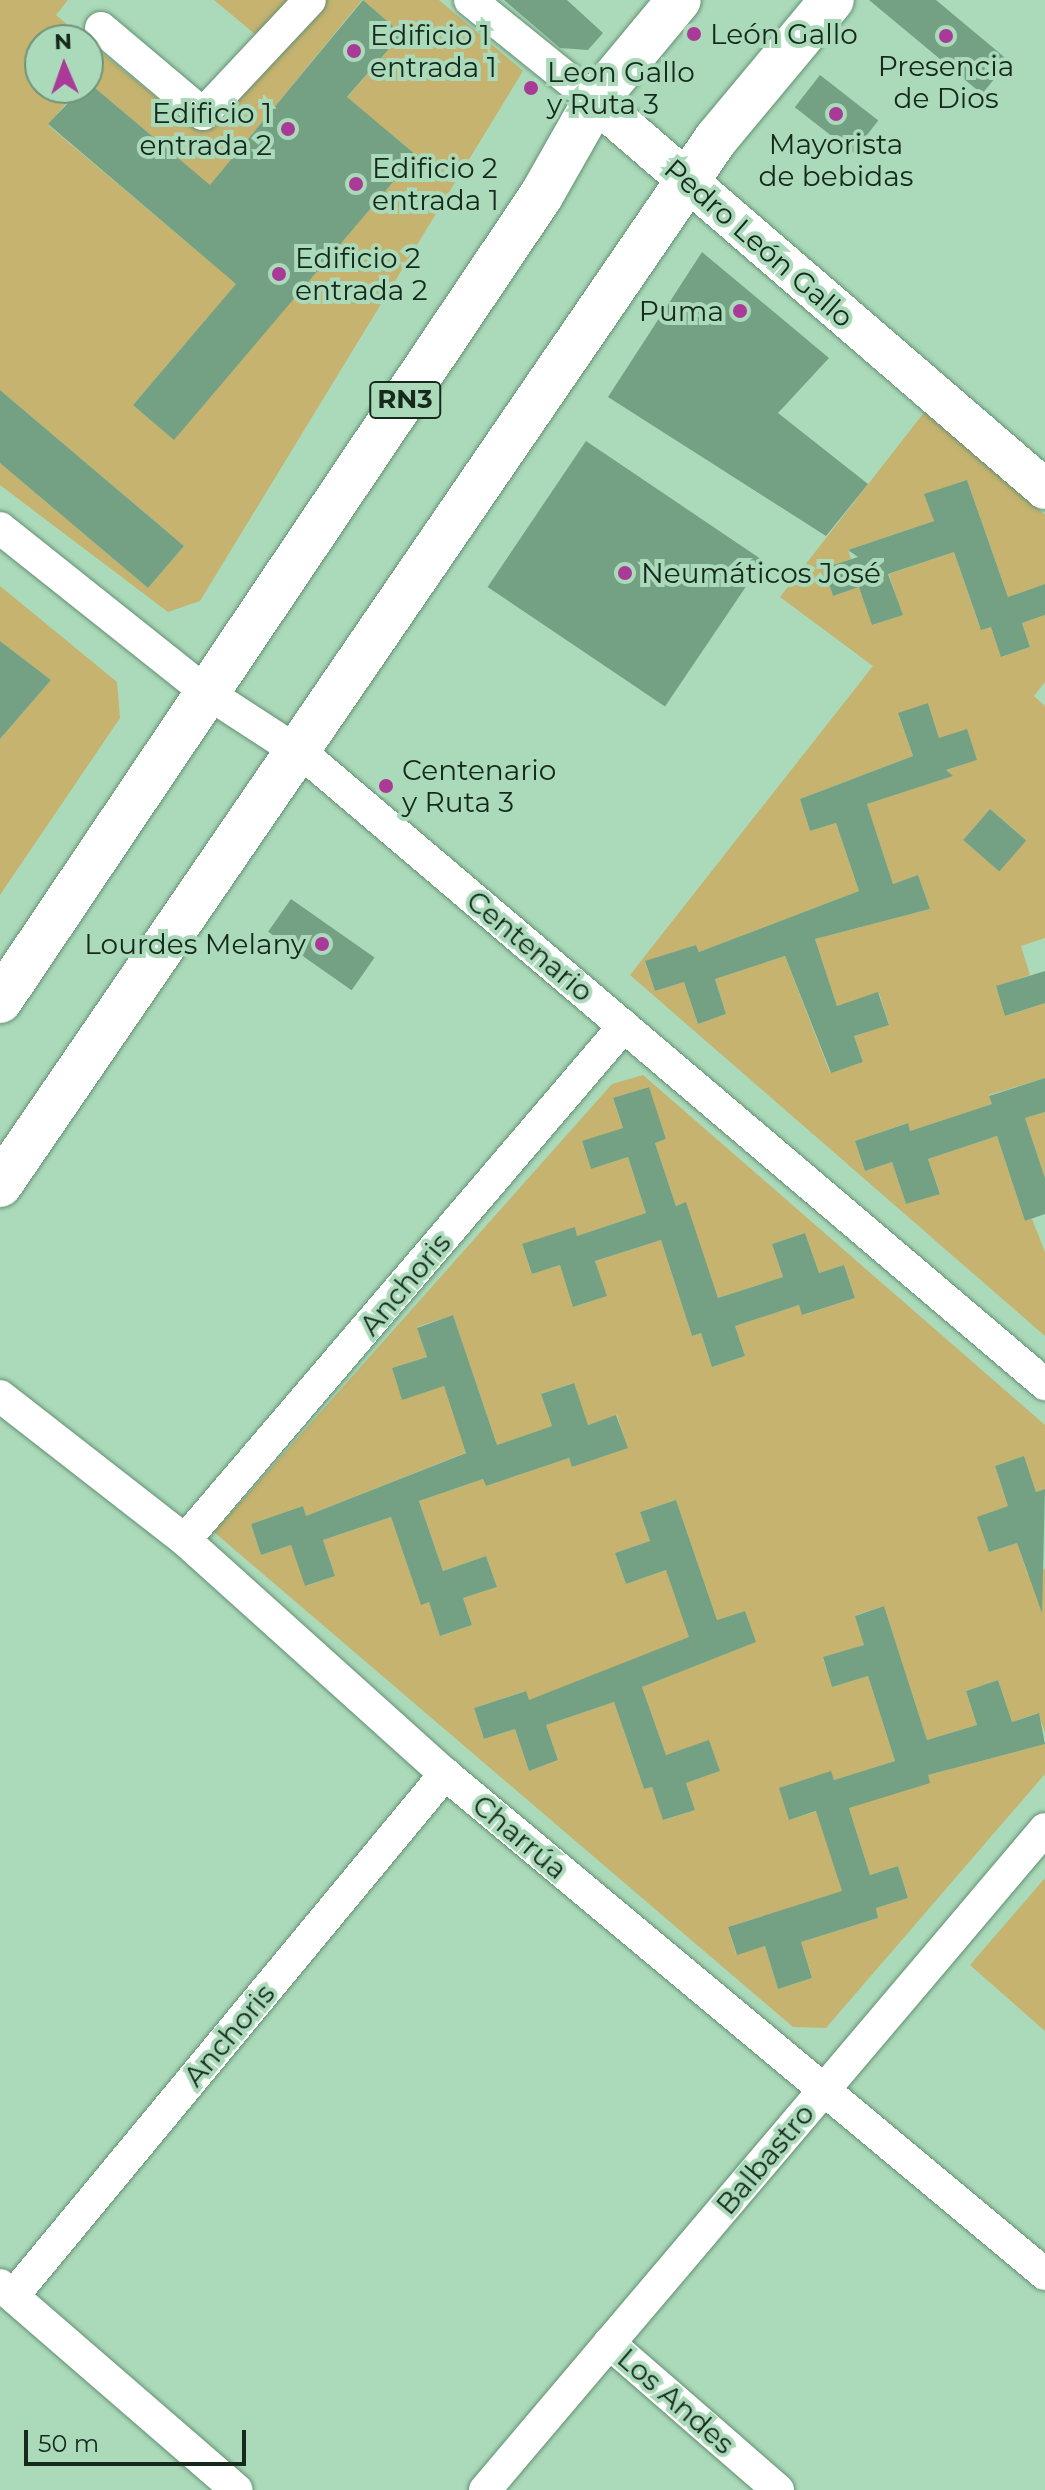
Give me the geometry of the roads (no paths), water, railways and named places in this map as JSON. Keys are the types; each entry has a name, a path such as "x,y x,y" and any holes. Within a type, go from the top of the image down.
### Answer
{"highway":[{"name":"RN3","path":"0,1001 541,196 595,101 679,0"},
{"path":"0,1185 687,180 832,0"}],"street":[{"path":"104,31 203,114 310,0"},
{"name":"Pedro León Gallo","path":"470,0 595,101 1045,489"},
{"name":"Centenario","path":"0,528 209,694 296,749 1045,1384"},
{"name":"Anchoris","path":"185,1540 624,1026"},
{"name":"Charrúa","path":"0,1396 185,1540 445,1774 1045,2274"},
{"name":"Anchoris","path":"7,2290 445,1774"},
{"name":"Balbastro","path":"485,2490 1045,1829"},
{"path":"7,2290 237,2490"},
{"name":"Los Andes","path":"609,2343 778,2490"}],"place":[{"name":"León Gallo","path":"694,34"},
{"name":"Presencia de Dios","path":"946,36"},
{"name":"Edificio 1 entrada 1","path":"354,51"},
{"name":"Leon Gallo y Ruta 3","path":"531,88"},
{"name":"Mayorista de bebidas","path":"836,114"},
{"name":"Edificio 1 entrada 2","path":"288,129"},
{"name":"Edificio 2 entrada 1","path":"356,184"},
{"name":"Edificio 2 entrada 2","path":"279,274"},
{"name":"Puma","path":"740,311"},
{"name":"Neumáticos José","path":"625,573"},
{"name":"Centenario y Ruta 3","path":"386,786"},
{"name":"Lourdes Melany","path":"322,944"}]}
